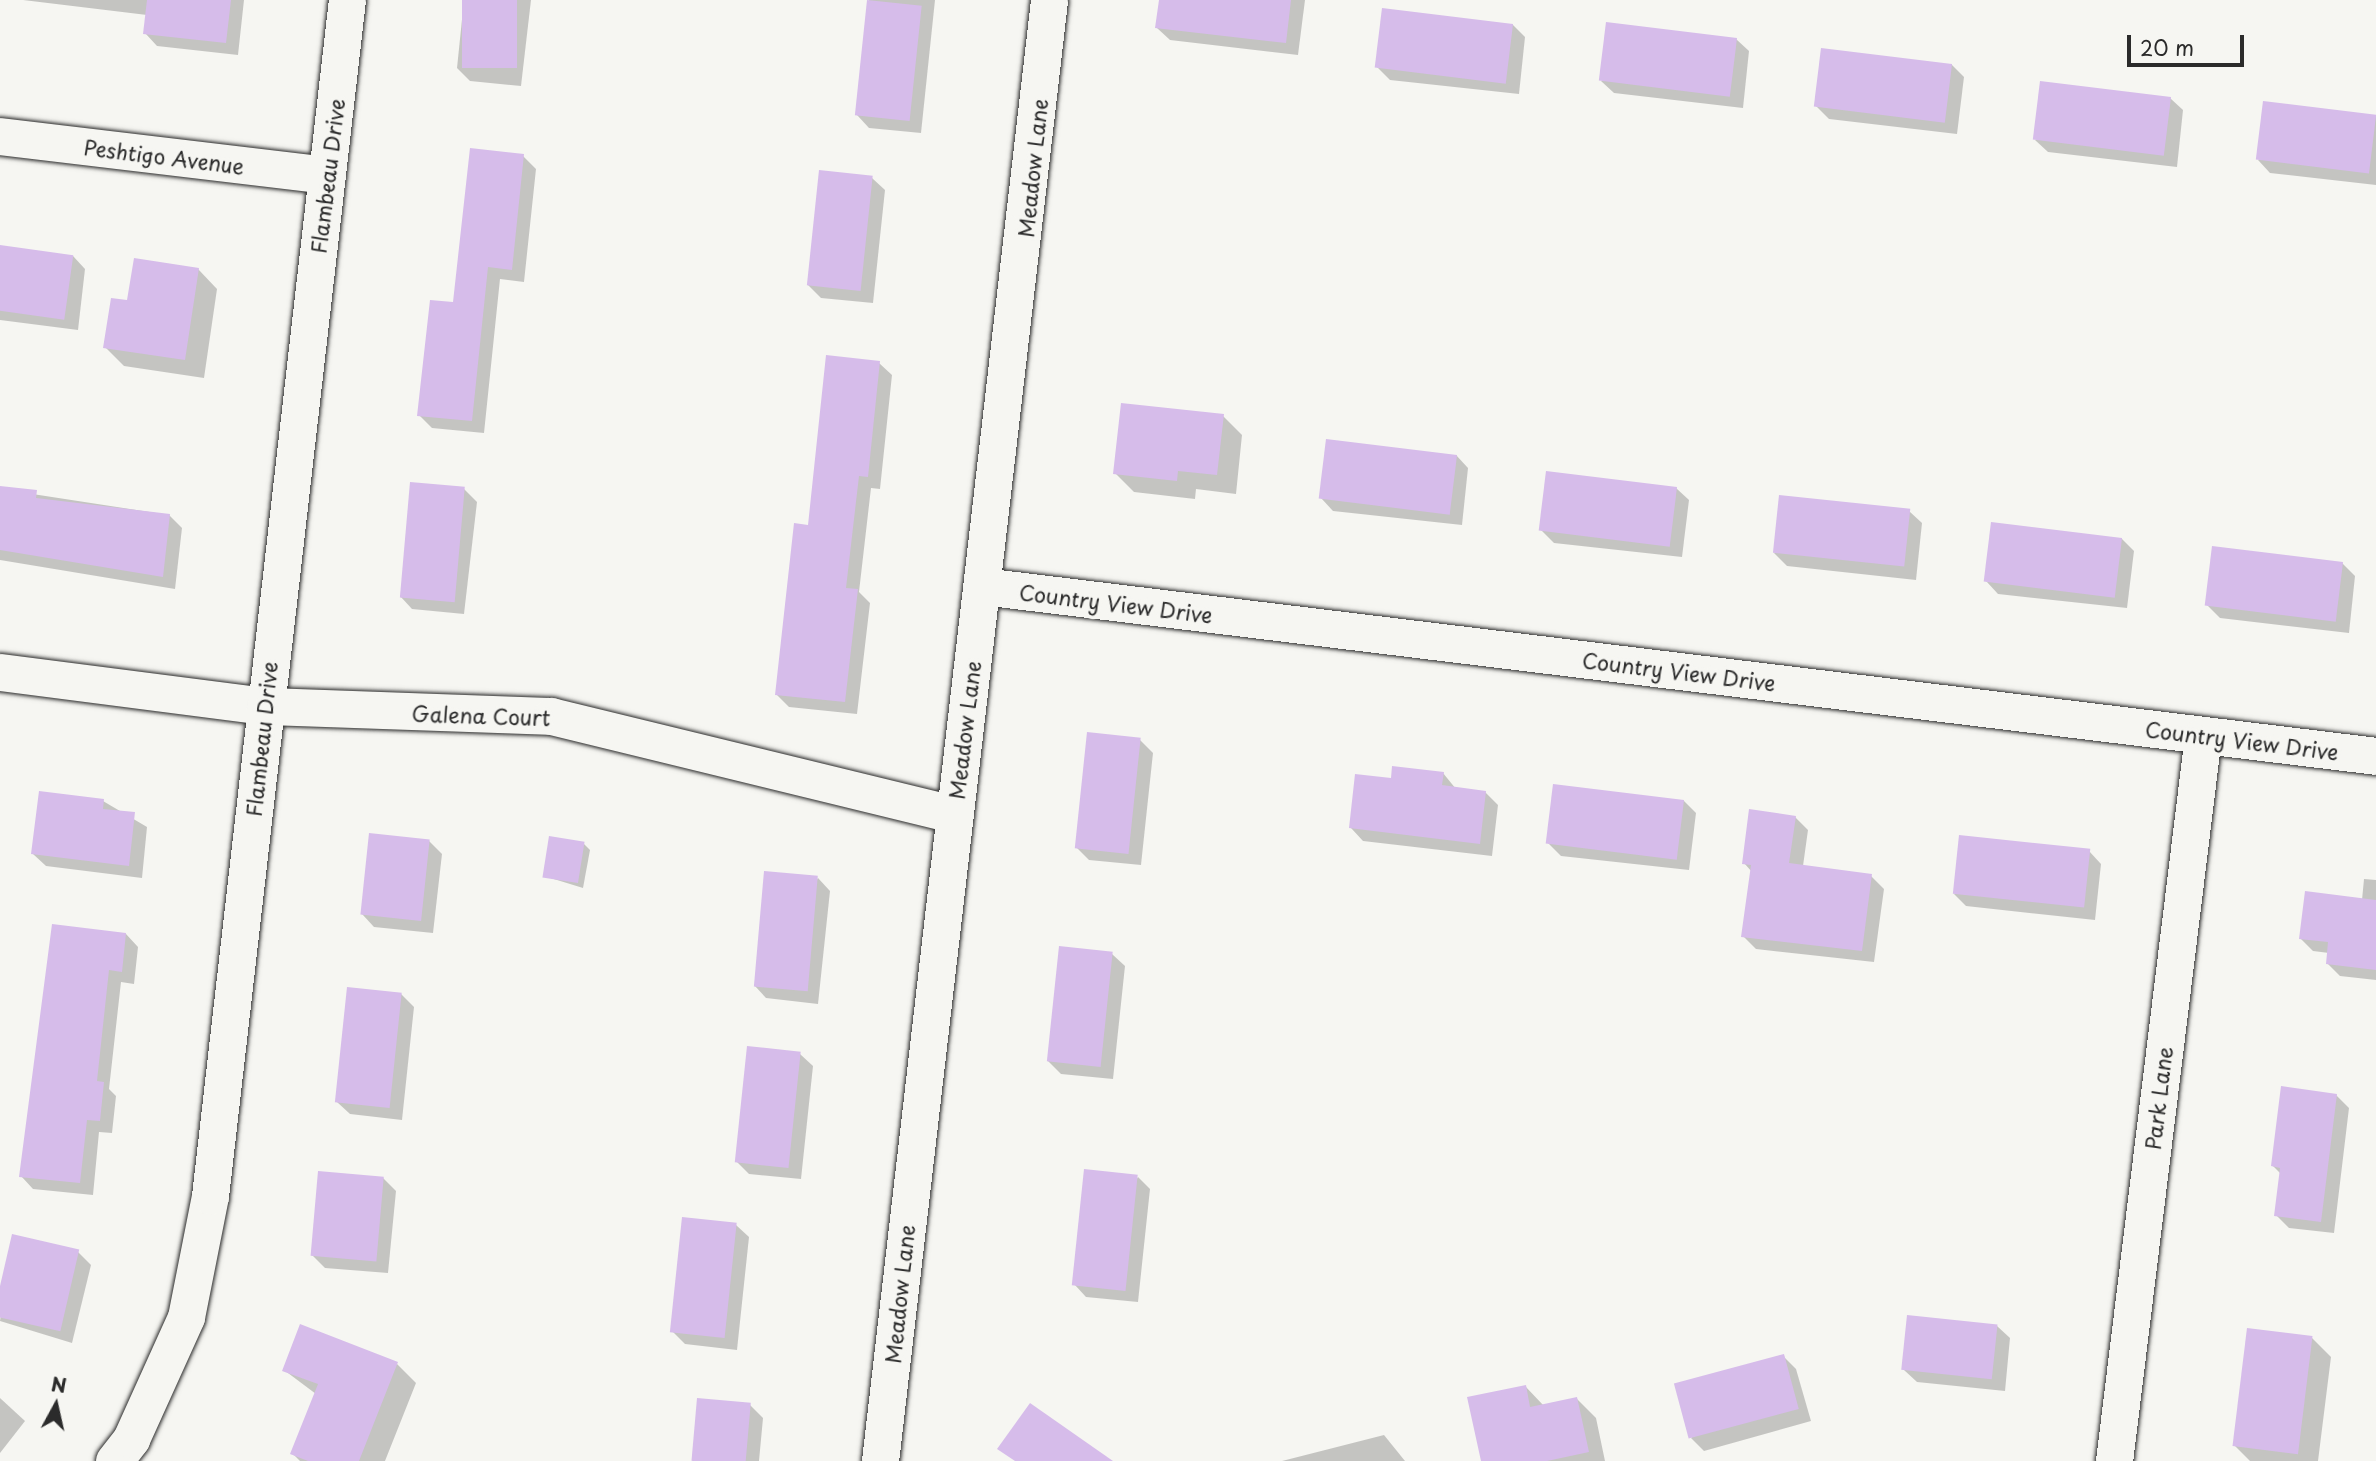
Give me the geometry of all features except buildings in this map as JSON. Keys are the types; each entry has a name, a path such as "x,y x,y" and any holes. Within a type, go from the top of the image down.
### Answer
{"street":[{"name":"Flambeau Drive","path":"114,1461 131,1439 186,1317 211,1196 347,0"},
{"name":"Meadow Lane","path":"880,1461 1049,0"},
{"name":"Peshtigo Avenue","path":"0,136 327,176"},
{"name":"Country View Drive","path":"982,586 2376,756"},
{"name":"Galena Court","path":"0,672 265,706 551,716 954,814"},
{"name":"Park Lane","path":"2114,1461 2203,736"}]}
